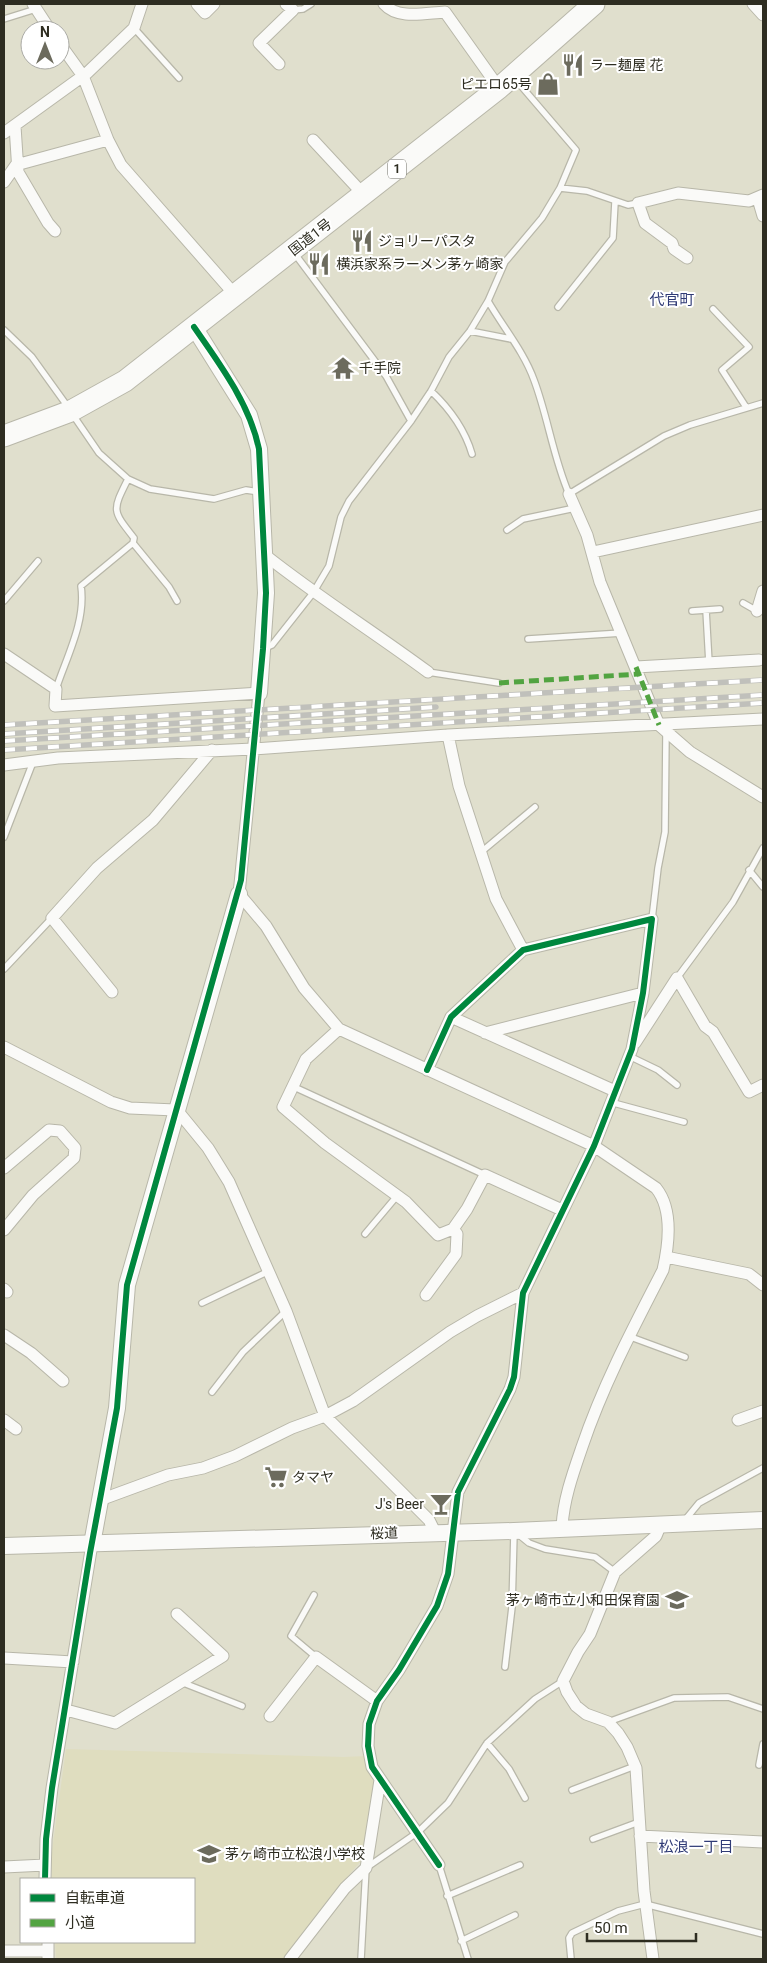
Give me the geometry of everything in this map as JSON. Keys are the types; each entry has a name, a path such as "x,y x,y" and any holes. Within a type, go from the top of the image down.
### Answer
{"highway":[{"name":"国道1号","path":"4,436 70,411 125,381 236,296 506,82 594,4"}],"street":[{"path":"4,133 83,76 134,28 142,4"},
{"path":"197,4 206,13 214,4"},
{"path":"384,4 389,10 399,14 445,12 506,82"},
{"path":"753,4 763,16"},
{"path":"34,6 43,20"},
{"path":"279,64 258,43 290,7"},
{"path":"70,58 83,76 108,140 121,165 236,296"},
{"path":"16,126 16,165 48,223 55,230"},
{"path":"4,182 16,165 108,140"},
{"path":"313,140 364,194"},
{"path":"686,258 674,249 672,243 644,222 638,203 678,193 749,201 761,197 763,216"},
{"path":"46,1878 45,1865 52,1788 119,1390 127,1285 175,1110 238,894 259,693 263,649 265,555 258,449 249,415 194,327"},
{"path":"569,494 577,508 593,552 600,582 663,729 690,752 763,797"},
{"path":"593,552 763,515"},
{"path":"265,555 313,593 388,642 428,672"},
{"path":"760,611 763,591"},
{"path":"4,654 56,689 55,706 259,693"},
{"path":"636,667 759,660"},
{"path":"4,765 448,735 663,729 763,719"},
{"path":"448,735 459,786 496,899 524,950"},
{"path":"112,992 52,918 97,868 153,820 212,750"},
{"path":"238,894 266,926 304,988 339,1029 594,1146 656,1188 664,1198 668,1209 666,1257 663,1270 628,1336 593,1415 575,1467 562,1516 562,1528"},
{"path":"427,1070 451,1017 524,950 652,919 643,993 630,1052 594,1146 523,1293 514,1377 510,1389 458,1492 448,1574 437,1606 399,1670 377,1701 369,1724 368,1746 372,1767 440,1865"},
{"path":"630,1052 677,978 705,1026 713,1032 749,1092 763,1085"},
{"path":"485,1033 643,993"},
{"path":"451,1017 613,1097"},
{"path":"339,1029 306,1059 282,1106 325,1143 397,1196 438,1235 452,1229 467,1209 485,1176 562,1210"},
{"path":"4,1047 110,1102 130,1108 175,1110 208,1148 229,1182 267,1272 286,1311 324,1416 428,1520 435,1532"},
{"path":"4,1168 49,1130 60,1131 75,1148 74,1158 8,1216 4,1230"},
{"path":"426,1295 456,1254 458,1239 452,1229"},
{"path":"666,1257 749,1274 763,1285"},
{"path":"100,1500 168,1475 203,1468 235,1456 292,1428 324,1416 353,1401 450,1332 523,1293"},
{"path":"4,1335 31,1353 63,1381"},
{"path":"738,1420 763,1411"},
{"path":"4,1420 16,1429"},
{"name":"桜道","path":"4,1546 454,1531 514,1531 763,1520"},
{"path":"652,1959 645,1904 635,1766 627,1747 608,1722 586,1714 576,1706 567,1692 563,1681 590,1634 615,1572 656,1536 661,1524"},
{"path":"66,1710 114,1723 223,1656 177,1614"},
{"path":"270,1716 316,1657 377,1701"},
{"path":"4,1658 73,1662"},
{"path":"290,1959 345,1888 366,1868 380,1780"},
{"path":"640,1836 763,1842"},
{"path":"4,1867 45,1865"},
{"path":"4,1951 48,1951"}],"lane":[{"path":"290,7 303,9 311,4"},
{"path":"4,19 34,6"},
{"path":"134,28 179,78"},
{"path":"263,649 272,645 313,593 330,566 341,517 348,501 411,421 431,391 449,357 470,331 488,301 505,262 542,218 560,188 576,150 506,82"},
{"path":"560,188 588,191 628,205 638,203"},
{"path":"558,307 613,238 615,202"},
{"path":"293,250 386,376 411,421"},
{"path":"488,301 526,361 535,381 559,472 569,494 664,436 746,407 763,403"},
{"path":"713,309 748,347 722,370 746,407"},
{"path":"4,330 32,356 99,453 128,479 161,492 214,499 246,490 262,492"},
{"path":"470,331 511,339"},
{"path":"431,391 444,403 468,440 472,454"},
{"path":"128,479 115,504 118,517 134,538 133,543 169,587 177,601"},
{"path":"507,530 523,519 577,508"},
{"path":"56,689 81,618 83,600 81,586 133,543"},
{"path":"4,601 38,561"},
{"path":"743,603 760,611"},
{"path":"692,611 720,609"},
{"path":"706,610 709,663"},
{"path":"528,639 622,633"},
{"path":"428,672 499,683"},
{"path":"652,919 658,868 665,832 663,729"},
{"path":"4,837 33,762"},
{"path":"480,853 535,807"},
{"path":"677,978 733,902 749,870 763,848"},
{"path":"749,870 763,887"},
{"path":"4,969 52,918"},
{"path":"630,1052 677,1085"},
{"path":"292,1086 485,1176"},
{"path":"613,1097 684,1122"},
{"path":"365,1234 397,1196"},
{"path":"202,1303 267,1272"},
{"path":"212,1392 243,1352 286,1311"},
{"path":"628,1336 685,1357"},
{"path":"683,1523 699,1503 763,1468"},
{"path":"514,1531 529,1543 595,1557 615,1572"},
{"path":"505,1667 512,1607 514,1531"},
{"path":"314,1595 291,1636 316,1657"},
{"path":"361,1959 366,1868 418,1832 448,1803 487,1743 535,1699 563,1681"},
{"path":"181,1682 242,1706"},
{"path":"608,1722 674,1698 728,1697 763,1709"},
{"path":"487,1743 509,1769 525,1798"},
{"path":"760,1765 763,1744"},
{"path":"572,1790 635,1766"},
{"path":"593,1839 639,1822"},
{"path":"440,1865 447,1896 468,1959"},
{"path":"447,1896 520,1865"},
{"path":"570,1959 569,1938 572,1933 618,1911 645,1904 763,1934"},
{"path":"461,1941 515,1915"}],"shaded area":[{"name":"茅ヶ崎市立松浪小学校","path":"66,1749 344,1757 366,1756 375,1786 365,1856 327,1901 287,1959 56,1959 55,1943 195,1943 195,1878 52,1878 52,1851"}],"railway":[{"path":"4,725 763,680"},
{"path":"4,741 763,695"},
{"path":"4,750 763,703"},
{"path":"4,734 436,707"}],"marked path":[{"path":"636,667 659,725"},
{"path":"499,683 639,674"}],"cycle path":[{"path":"45,1878 46,1839 52,1788 90,1553 117,1408 127,1285 241,880 263,649 266,593 259,449 249,417 233,385 194,327"},
{"path":"427,1070 451,1017 523,950 652,919 643,993 632,1049 594,1146 523,1293 514,1377 510,1389 458,1492 448,1574 437,1606 399,1670 377,1701 369,1724 368,1746 372,1767 439,1865"}],"place":[{"name":"ラー麺屋 花","path":"573,65"},
{"name":"ピエロ65号","path":"548,84"},
{"name":"ジョリーパスタ","path":"362,241"},
{"name":"横浜家系ラーメン茅ヶ崎家","path":"319,264"},
{"name":"千手院","path":"343,368"},
{"name":"タマヤ","path":"276,1477"},
{"name":"J's Beer","path":"441,1504"},
{"name":"茅ヶ崎市立小和田保育園","path":"677,1600"},
{"name":"茅ヶ崎市立松浪小学校","path":"209,1854"}],"district":[{"name":"代官町","path":"672,300"},
{"name":"松浪一丁目","path":"696,1847"}]}
